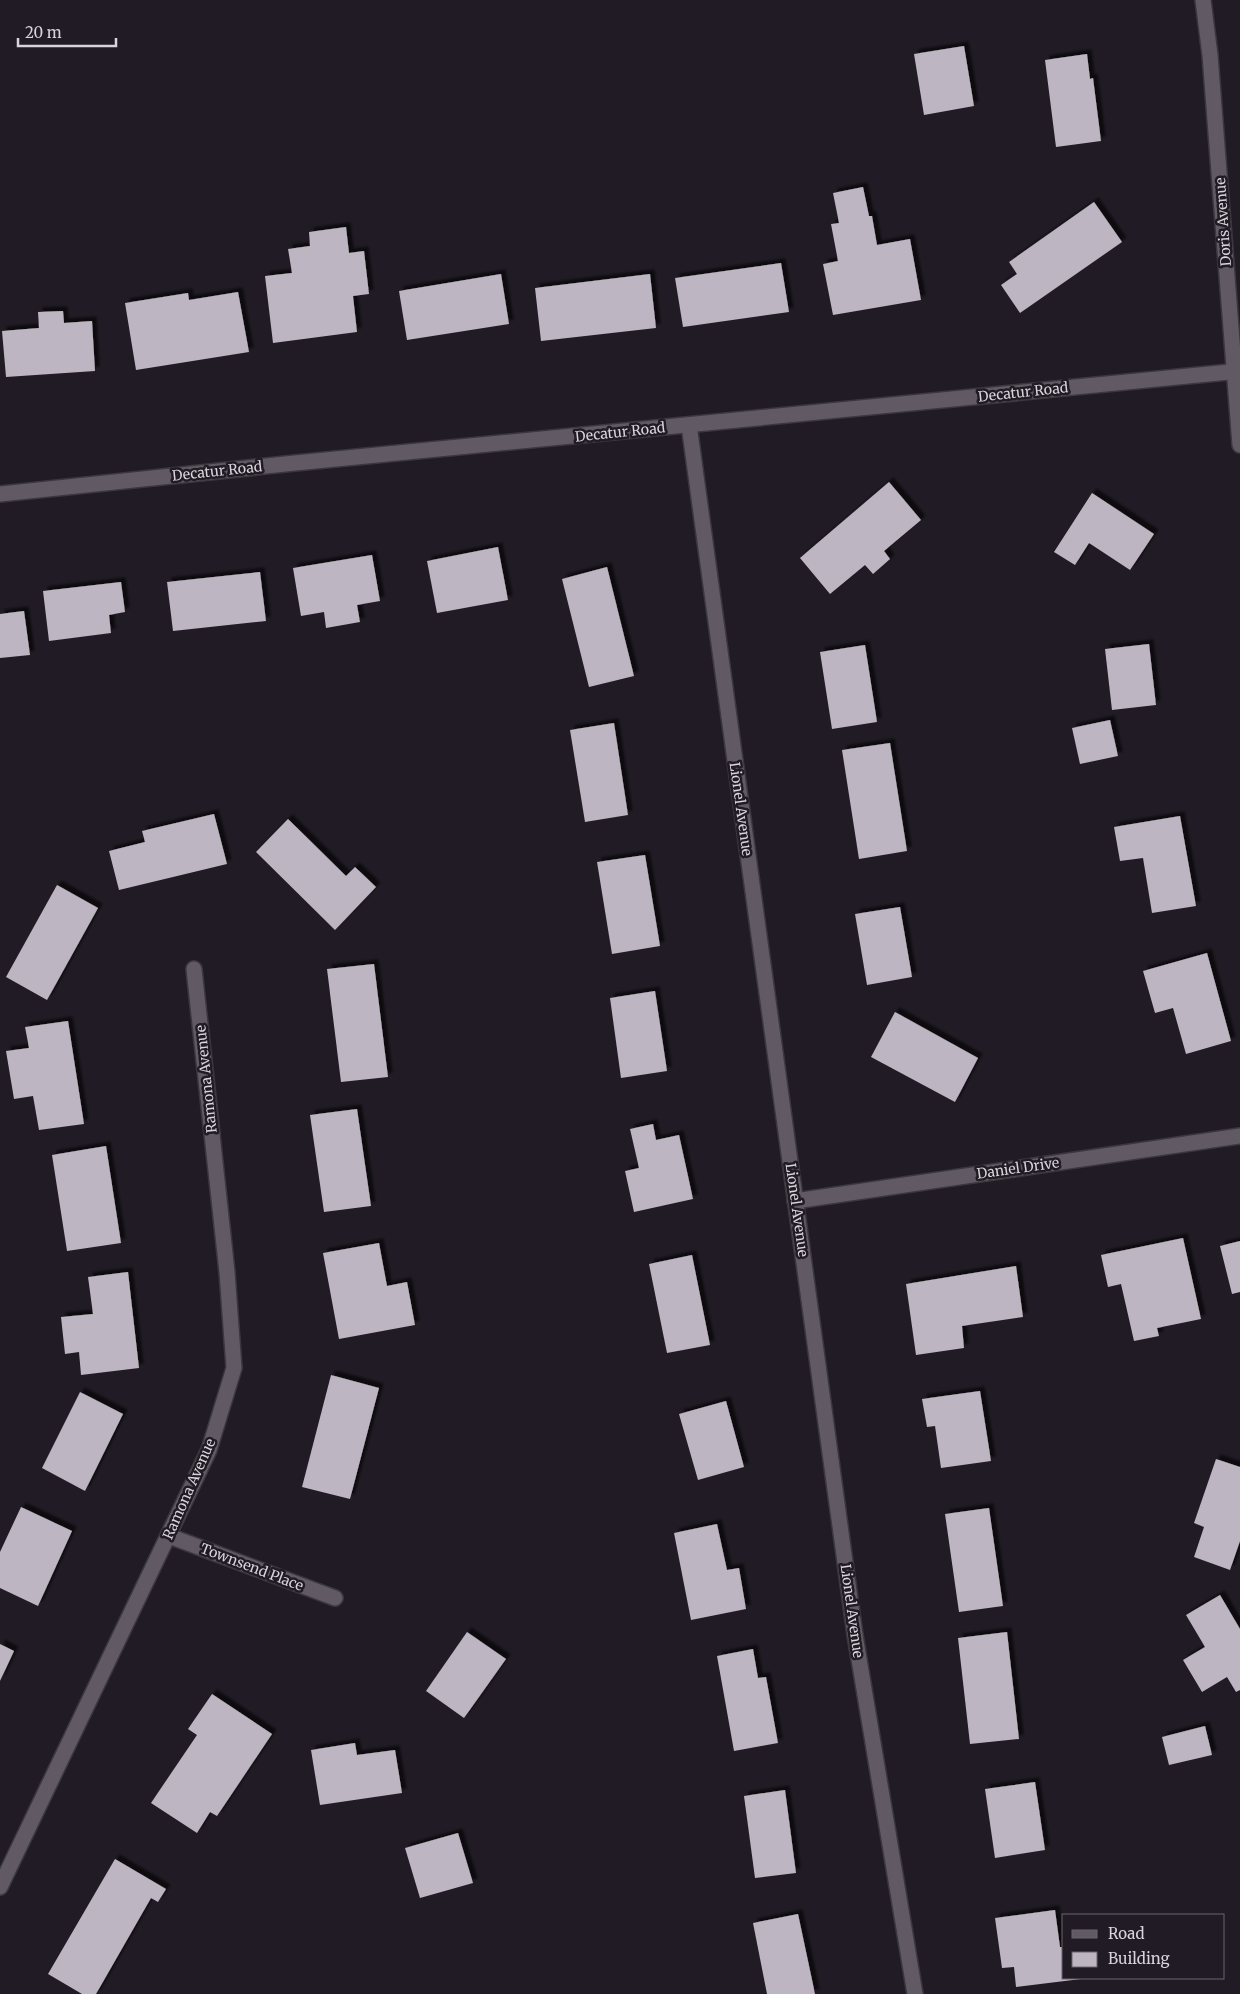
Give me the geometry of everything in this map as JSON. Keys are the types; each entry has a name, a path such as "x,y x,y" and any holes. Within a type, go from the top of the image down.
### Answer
{"street":[{"name":"Doris Avenue","path":"1203,0 1210,56 1237,372 1240,445"},
{"name":"Decatur Road","path":"0,494 295,463 1237,372"},
{"name":"Lionel Avenue","path":"690,425 855,1635 915,1994"},
{"name":"Ramona Avenue","path":"0,1887 209,1450 234,1368 227,1272 194,969"},
{"name":"Daniel Drive","path":"795,1201 1240,1136"},
{"name":"Townsend Place","path":"169,1536 335,1598"}],"building":[{"path":"964,46 974,106 924,115 914,54"},
{"path":"1087,54 1090,79 1093,78 1101,141 1056,147 1045,60"},
{"path":"863,187 869,216 872,216 877,245 910,239 921,300 833,315 823,264 838,261 831,224 839,223 833,193"},
{"path":"1094,202 1122,242 1020,313 1001,285 1017,274 1009,262"},
{"path":"346,227 349,253 364,251 369,294 353,296 357,332 273,343 265,276 292,273 288,249 310,246 309,232"},
{"path":"781,263 789,312 683,327 675,278"},
{"path":"501,274 509,324 407,340 399,291"},
{"path":"650,274 656,328 541,341 535,288"},
{"path":"238,292 249,352 136,370 125,303 188,293 189,300"},
{"path":"63,311 64,323 92,321 95,371 6,377 2,331 39,328 38,312"},
{"path":"889,482 921,520 884,551 890,559 873,574 865,565 830,594 800,558"},
{"path":"1092,493 1154,534 1130,570 1089,543 1075,565 1054,552"},
{"path":"498,547 508,600 437,613 427,561"},
{"path":"372,555 380,601 357,605 360,622 326,628 324,612 301,616 293,568"},
{"path":"607,567 634,676 589,687 562,579"},
{"path":"260,572 266,621 173,631 167,582"},
{"path":"121,582 125,612 109,615 111,633 49,641 43,591"},
{"path":"24,611 30,655 0,658 0,614"},
{"path":"1149,644 1156,705 1112,710 1105,649"},
{"path":"865,645 877,722 832,729 820,652"},
{"path":"1110,720 1118,756 1080,764 1072,728"},
{"path":"614,723 628,815 585,822 570,730"},
{"path":"890,743 907,851 859,859 842,750"},
{"path":"214,814 227,864 119,890 109,851 145,842 142,831"},
{"path":"1180,816 1196,906 1152,913 1143,858 1120,861 1114,827"},
{"path":"288,819 346,876 355,867 376,887 335,930 256,852"},
{"path":"645,855 660,946 612,954 597,862"},
{"path":"57,885 98,908 47,1000 6,977"},
{"path":"900,907 912,977 867,985 855,914"},
{"path":"1207,953 1231,1041 1186,1054 1173,1008 1155,1013 1143,971"},
{"path":"374,964 388,1077 341,1082 327,969"},
{"path":"655,991 667,1071 621,1078 610,998"},
{"path":"895,1012 978,1058 955,1102 871,1057"},
{"path":"68,1021 84,1124 39,1130 33,1096 14,1099 6,1051 29,1048 25,1027"},
{"path":"357,1109 371,1206 324,1212 310,1115"},
{"path":"653,1124 656,1140 679,1135 693,1199 634,1212 625,1171 639,1168 630,1129"},
{"path":"106,1146 121,1243 67,1251 52,1155"},
{"path":"1183,1238 1201,1319 1157,1328 1159,1336 1134,1341 1121,1284 1108,1287 1101,1255"},
{"path":"1240,1241 1240,1292 1232,1294 1220,1246"},
{"path":"379,1243 387,1286 407,1282 415,1325 339,1339 323,1253"},
{"path":"692,1255 710,1345 667,1353 649,1264"},
{"path":"1016,1266 1023,1317 962,1326 964,1348 916,1355 906,1284"},
{"path":"128,1272 139,1368 81,1375 79,1352 65,1354 61,1317 93,1314 88,1277"},
{"path":"331,1375 379,1388 350,1499 302,1487"},
{"path":"980,1391 991,1461 941,1468 935,1426 927,1427 922,1399"},
{"path":"80,1392 123,1414 85,1491 42,1468"},
{"path":"726,1401 744,1467 698,1480 679,1414"},
{"path":"1216,1459 1240,1467 1240,1541 1230,1570 1194,1557 1204,1527 1194,1523"},
{"path":"21,1507 72,1531 38,1606 0,1588 0,1552"},
{"path":"989,1508 1003,1606 959,1612 945,1514"},
{"path":"717,1524 727,1570 739,1568 746,1609 691,1620 674,1533"},
{"path":"1220,1595 1240,1629 1240,1690 1236,1692 1227,1677 1202,1692 1183,1660 1205,1647 1186,1615"},
{"path":"467,1632 506,1659 464,1718 426,1691"},
{"path":"1007,1632 1019,1739 970,1744 958,1638"},
{"path":"0,1644 14,1651 0,1681"},
{"path":"753,1649 758,1678 766,1677 778,1743 734,1751 717,1656"},
{"path":"212,1694 272,1734 217,1816 210,1812 197,1833 151,1803 197,1735 188,1729"},
{"path":"1205,1726 1212,1755 1169,1765 1162,1737"},
{"path":"355,1743 357,1755 395,1750 402,1793 320,1805 311,1750"},
{"path":"1035,1782 1045,1850 995,1858 985,1789"},
{"path":"785,1790 796,1873 755,1878 744,1796"},
{"path":"458,1833 473,1883 420,1898 405,1848"},
{"path":"115,1859 166,1889 158,1902 151,1898 96,1994 82,1994 48,1974"},
{"path":"1055,1910 1060,1947 1062,1947 1062,1979 1081,1979 1016,1987 1014,1967 1002,1968 995,1918"},
{"path":"798,1914 815,1994 767,1994 753,1923"}]}
